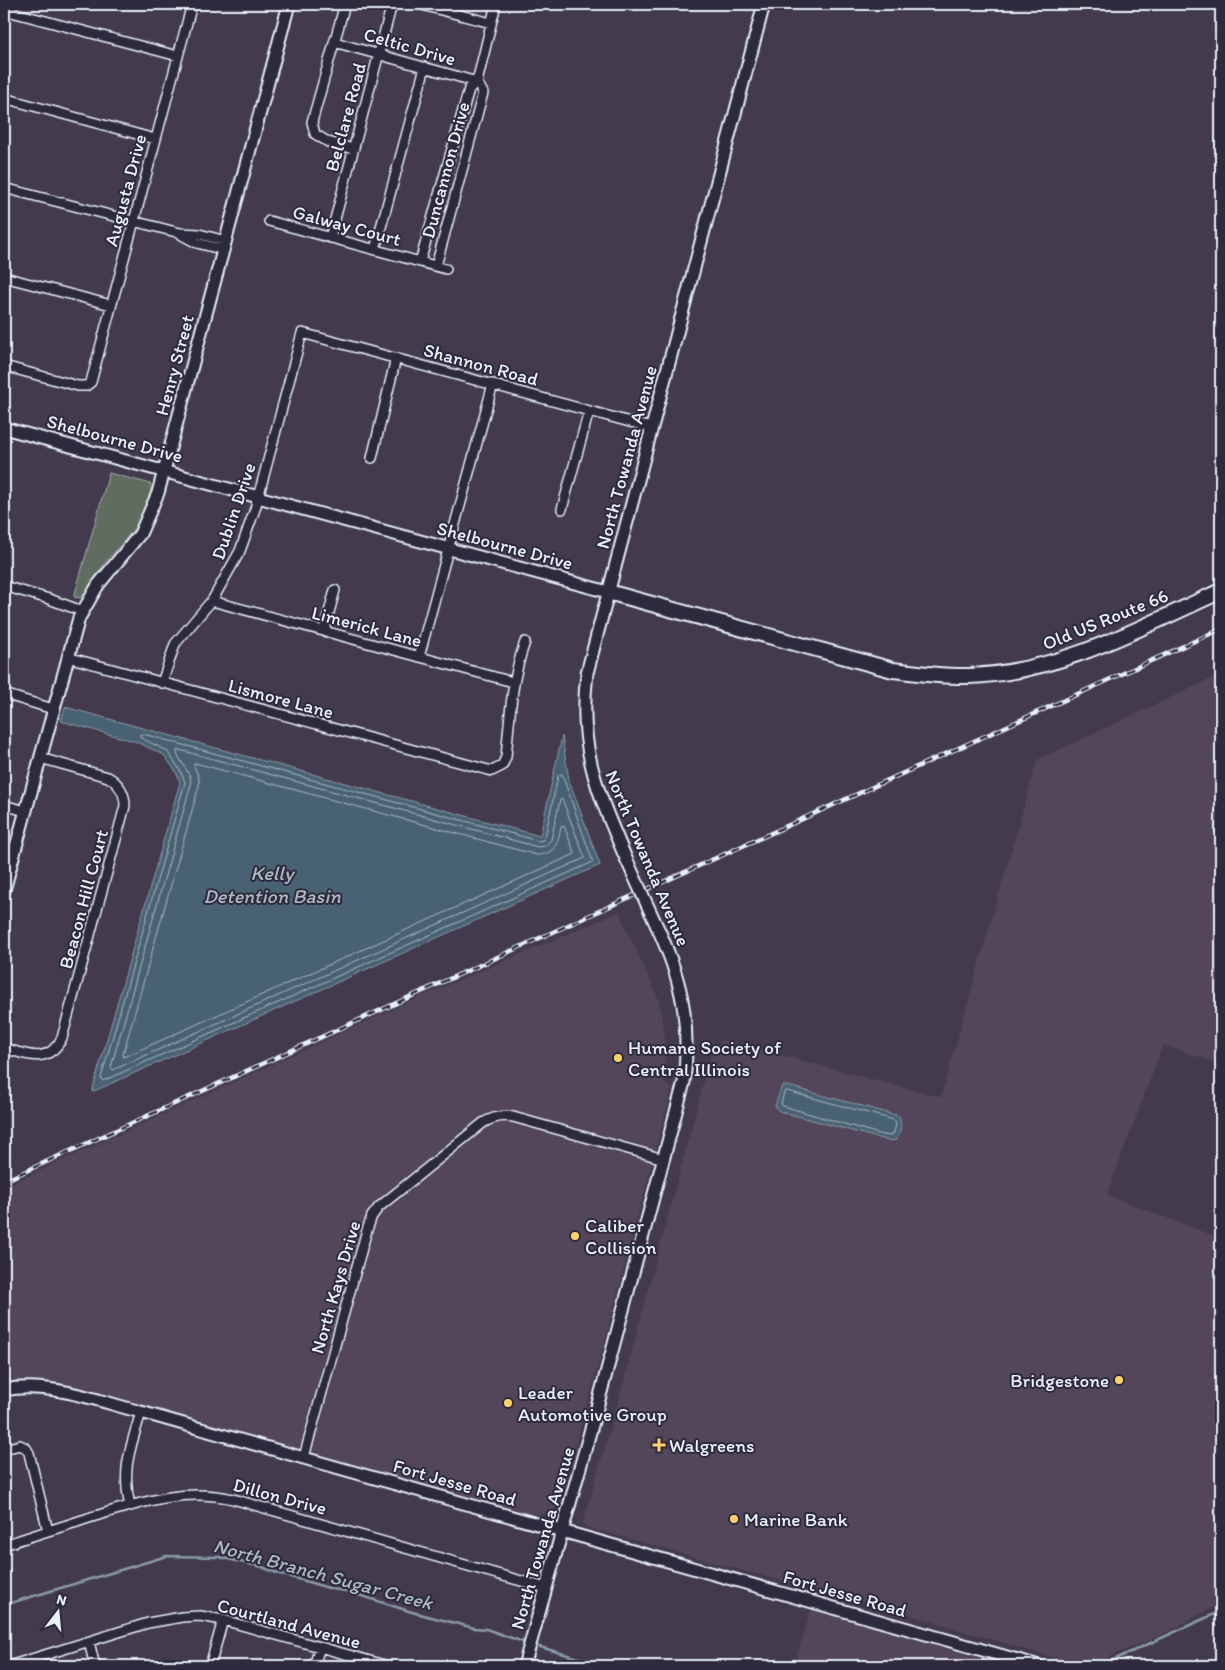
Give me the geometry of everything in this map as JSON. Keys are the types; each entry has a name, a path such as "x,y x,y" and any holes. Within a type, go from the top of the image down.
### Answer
{"main road":[{"name":"Henry Street","path":"4,890 67,657 82,611 98,585 140,534 158,493 289,4"},
{"name":"North Towanda Avenue","path":"524,1666 664,1160 684,1082 687,1042 680,985 666,945 624,854 597,789 589,759 585,728 584,694 587,673 764,4"},
{"name":"Shelbourne Drive","path":"4,428 893,670 933,675 969,676 1001,673"},
{"name":"Old US Route 66","path":"1001,673 1045,664 1088,650 1221,591"},
{"name":"Fort Jesse Road","path":"4,1390 32,1388 64,1392 141,1412 1039,1666"}],"street":[{"name":"Augusta Drive","path":"4,366 78,386 88,385 92,378 192,4"},
{"path":"345,4 312,122 315,134 328,142 354,149"},
{"name":"Belclare Road","path":"330,238 392,4"},
{"path":"418,4 441,7 491,23"},
{"name":"Duncannon Drive","path":"420,262 469,89 477,82 496,4"},
{"path":"4,10 178,56"},
{"name":"Celtic Drive","path":"334,42 477,82"},
{"path":"376,249 425,67"},
{"name":"Duncannon Drive","path":"436,266 483,93 477,82"},
{"path":"4,98 155,139"},
{"path":"4,188 180,233 197,243 225,246"},
{"name":"Galway Court","path":"269,221 446,269"},
{"path":"4,277 111,305"},
{"name":"Shannon Road","path":"302,333 652,428"},
{"name":"Dublin Drive","path":"162,683 175,644 212,601 240,551 258,497 302,333"},
{"path":"372,458 396,358"},
{"path":"419,657 493,384"},
{"path":"562,510 589,411"},
{"path":"4,586 82,611"},
{"path":"324,631 335,590"},
{"name":"Limerick Lane","path":"212,601 514,682"},
{"path":"514,682 516,666 525,642"},
{"name":"Lismore Lane","path":"67,657 487,770 497,770 505,762 514,682"},
{"path":"4,694 53,709"},
{"name":"Beacon Hill Court","path":"4,1048 33,1056 40,1056 54,1050 62,1038 125,806 123,792 114,780 40,758"},
{"path":"4,805 25,811"},
{"name":"North Kays Drive","path":"304,1457 367,1230 372,1216 380,1208 494,1117 513,1116 664,1160"},
{"path":"130,1506 127,1492 127,1464 141,1412"},
{"path":"4,1448 14,1445 24,1447 29,1453 48,1531"},
{"name":"Dillon Drive","path":"4,1545 164,1497 182,1494 202,1494 218,1496 546,1588"},
{"name":"Courtland Avenue","path":"9,1666 168,1618 200,1616 223,1620 388,1666"},
{"path":"210,1666 223,1620"},
{"path":"89,1642 96,1666"},
{"path":"314,1666 320,1647"}],"shaded area":[{"name":"Bridgestone","path":"1221,674 1221,1064 1163,1045 1107,1195 1214,1236 1216,1233 1221,1235 1221,1603 1163,1634 1090,1665 1054,1658 887,1608 586,1527 583,1522 619,1399 710,1058 717,1045 722,1040 941,1097 1037,760"},
{"path":"619,912 659,1000 666,1046 663,1078 667,1085 672,1088 559,1504 552,1512 548,1514 533,1514 425,1486 69,1387 39,1383 14,1383 4,1348 4,1187 413,1000"},
{"path":"811,1609 1008,1666 794,1666"}],"green space":[{"path":"109,473 151,484 147,506 128,537 105,563 81,598 74,597"}],"water":[{"name":"Kelly Detention Basin","path":"65,707 540,836 562,736 569,780 600,865 92,1092 180,782 176,772 164,755 137,742 61,721"},
{"path":"782,1086 899,1116 901,1125 899,1134 896,1140 889,1141 779,1111 775,1106"}],"waterway":[{"name":"North Branch Sugar Creek","path":"4,1605 167,1556 219,1557 262,1567 412,1612 474,1628 486,1629 526,1643"},
{"name":"North Branch Sugar Creek","path":"1100,1666 1221,1611"},
{"name":"North Branch Sugar Creek","path":"533,1645 606,1666"}],"railway":[{"path":"4,1181 1221,629"}],"place":[{"name":"Humane Society of Central Illinois","path":"618,1058"},
{"name":"Caliber Collision","path":"575,1236"},
{"name":"Bridgestone","path":"1119,1380"},
{"name":"Leader Automotive Group","path":"508,1403"},
{"name":"Walgreens","path":"659,1445"},
{"name":"Marine Bank","path":"734,1519"}]}
